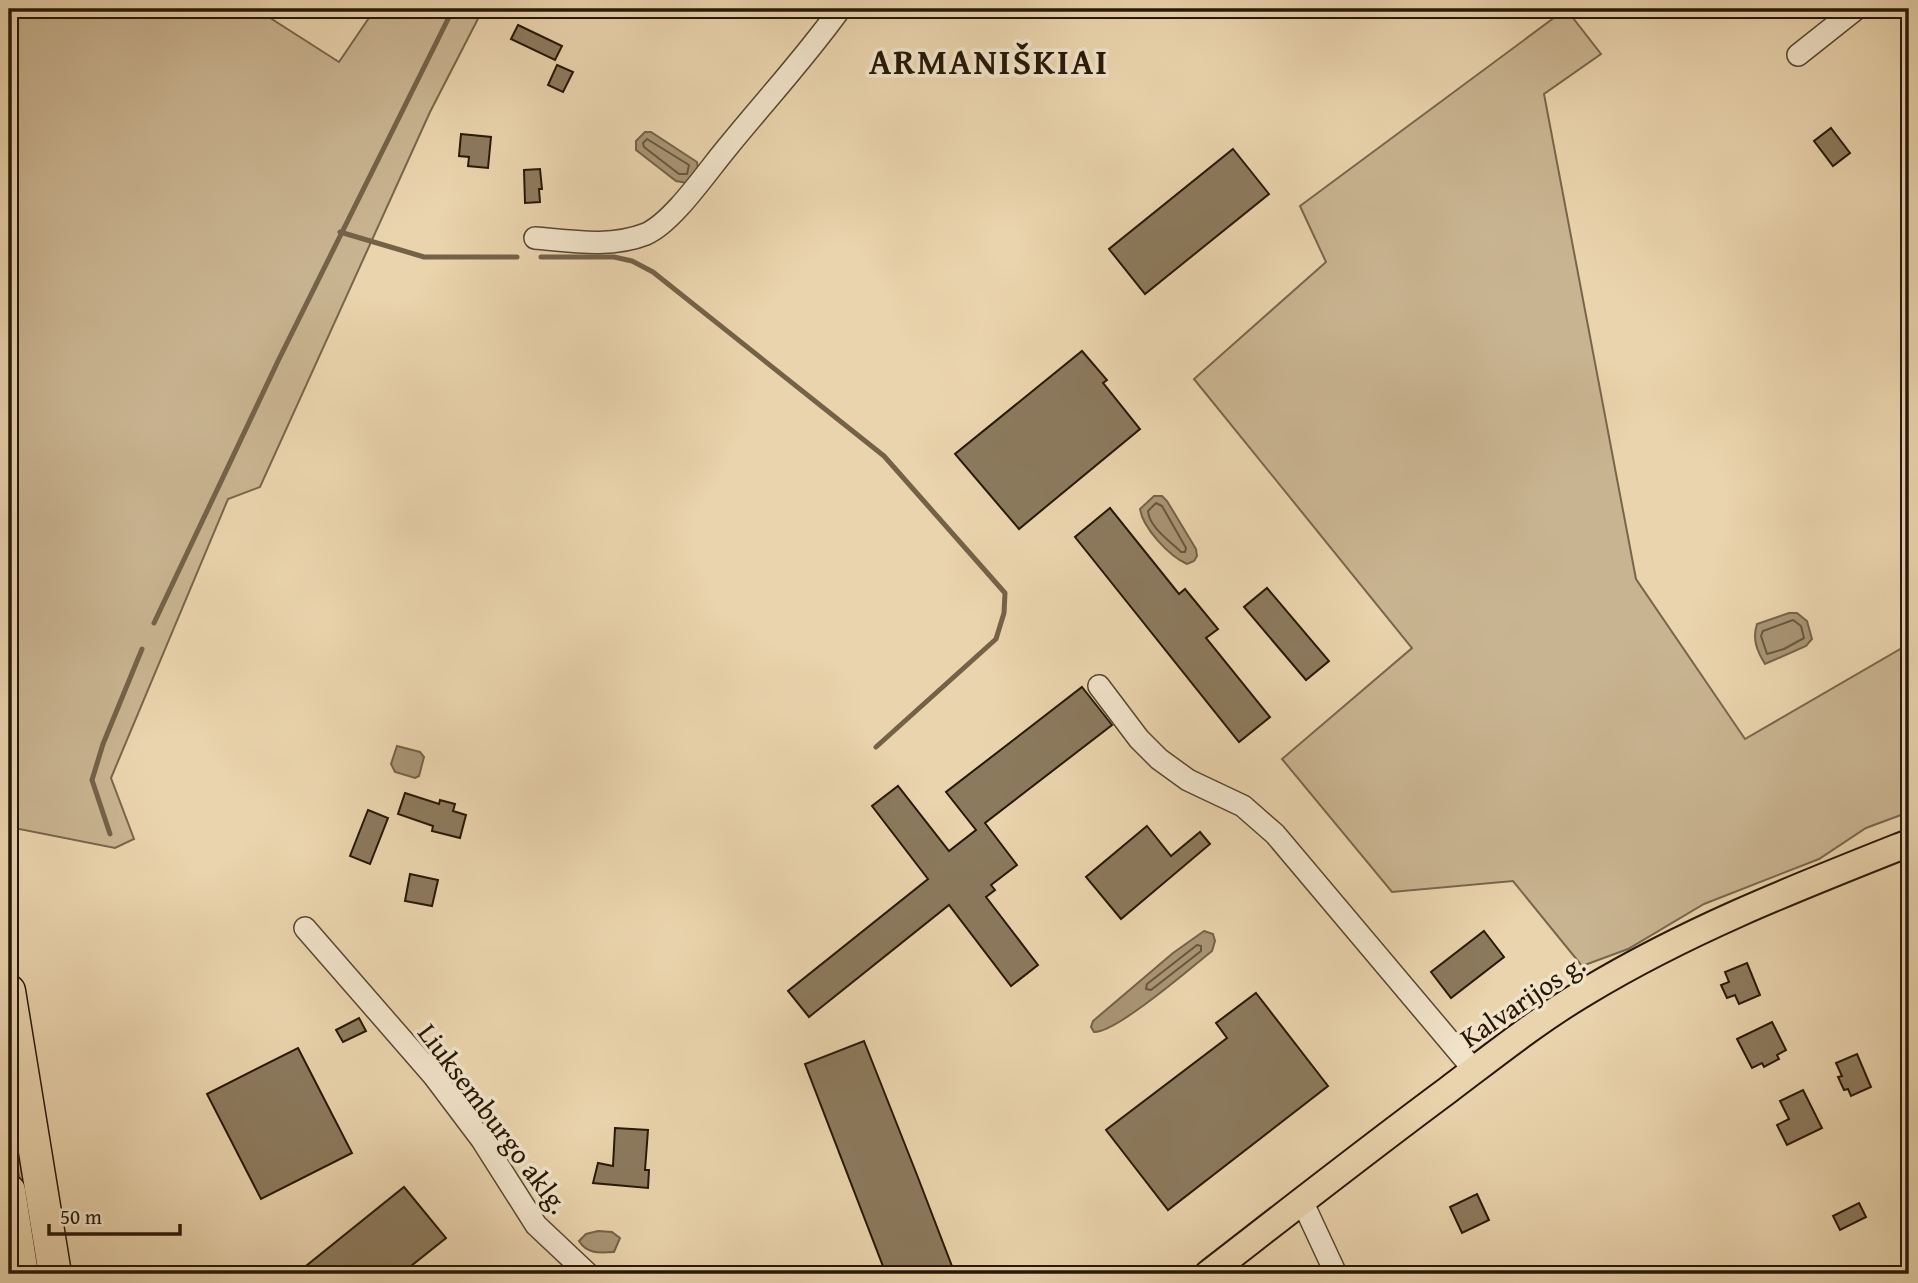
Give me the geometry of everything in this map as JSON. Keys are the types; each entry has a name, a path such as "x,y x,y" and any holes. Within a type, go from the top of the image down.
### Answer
{"highway":[{"path":"9,991 55,1274"},
{"path":"9,1191 22,1274"}],"main road":[{"name":"Kalvarijos g.","path":"1208,1274 1474,1070 1585,992 1676,940 1909,843"}],"street":[{"path":"535,238 600,242 627,240 649,233 674,211 698,184 811,50 840,9"},
{"path":"1798,55 1856,9"},
{"path":"1099,685 1139,739 1159,759 1188,780 1243,806 1275,834 1474,1070"},
{"name":"Liuksemburgo aklg.","path":"304,928 433,1075 482,1140 536,1225 588,1274"},
{"path":"1302,1202 1336,1274"}],"shaded area":[{"path":"9,9 256,9 339,62 375,9 483,9 430,112 260,487 228,499 111,778 134,839 115,848 9,827"},
{"path":"1566,9 1601,54 1544,94 1636,579 1745,739 1909,644 1909,812 1866,828 1819,859 1704,904 1628,949 1582,966 1513,881 1392,892 1282,759 1412,648 1194,379 1326,262 1300,206"},
{"path":"9,1065 43,1274 35,1274 9,1115"}],"water":[{"path":"645,132 651,132 697,162 698,169 687,183 676,181 636,150 636,141"},
{"path":"1154,496 1162,496 1167,501 1196,549 1197,556 1194,561 1187,564 1172,555 1146,524 1140,509"},
{"path":"1789,613 1797,613 1807,621 1812,639 1806,646 1765,664 1756,645 1757,624"},
{"path":"397,746 420,752 424,757 419,776 415,778 395,772 391,764"},
{"path":"1204,931 1213,934 1215,941 1212,951 1136,1011 1105,1029 1094,1032 1091,1027 1093,1021 1173,953"},
{"path":"612,1232 620,1238 614,1252 590,1250 579,1241 586,1234"}],"building":[{"path":"518,25 562,46 555,60 511,39"},
{"path":"557,65 573,72 563,92 548,85"},
{"path":"1831,128 1850,153 1833,166 1814,141"},
{"path":"461,134 491,137 488,168 468,166 469,157 459,156"},
{"path":"1233,149 1269,194 1145,294 1109,249"},
{"path":"540,169 540,202 525,203 524,170"},
{"path":"1082,351 1107,380 1103,383 1140,429 1019,529 955,454"},
{"path":"1110,508 1179,594 1185,589 1218,629 1206,638 1270,717 1239,742 1075,537"},
{"path":"1267,588 1329,661 1306,680 1244,607"},
{"path":"1082,687 1112,725 985,823 1017,865 991,885 995,890 986,897 1038,965 1011,986 949,905 809,1017 788,991 928,879 872,806 898,786 949,851 976,830 946,792"},
{"path":"405,793 439,804 440,800 455,804 453,811 466,815 460,838 432,831 433,826 398,814"},
{"path":"368,810 388,818 370,864 350,856"},
{"path":"1147,826 1171,856 1200,832 1210,844 1121,919 1086,877"},
{"path":"410,874 438,880 432,906 405,901"},
{"path":"1484,931 1504,957 1451,998 1431,972"},
{"path":"1747,963 1760,995 1739,1004 1735,995 1727,998 1721,985 1729,982 1725,972"},
{"path":"1256,993 1328,1086 1168,1210 1106,1130 1227,1038 1216,1023"},
{"path":"359,1018 366,1031 343,1042 336,1030"},
{"path":"1772,1022 1786,1050 1777,1055 1779,1059 1764,1067 1762,1063 1752,1068 1737,1039"},
{"path":"864,1041 955,1274 886,1274 805,1064"},
{"path":"298,1048 352,1153 261,1199 207,1094"},
{"path":"1857,1054 1871,1087 1851,1096 1848,1089 1844,1090 1838,1077 1842,1076 1836,1063"},
{"path":"1803,1090 1822,1128 1787,1145 1777,1125 1789,1119 1780,1101"},
{"path":"615,1128 648,1130 645,1170 649,1170 648,1188 593,1183 598,1163 613,1166"},
{"path":"404,1187 446,1238 401,1274 296,1274"},
{"path":"1477,1194 1489,1220 1462,1233 1450,1207"},
{"path":"1859,1203 1866,1217 1840,1230 1833,1216"}],"waterway":[{"path":"154,623 279,359 453,9"},
{"path":"340,232 424,257 517,257"},
{"path":"541,257 614,257 632,261 653,272 884,456 1005,593 1004,613 996,639 876,747"},
{"path":"110,834 92,780 103,744 142,649"}],"district":[{"name":"ARMANIŠKIAI","path":"989,61"}]}
